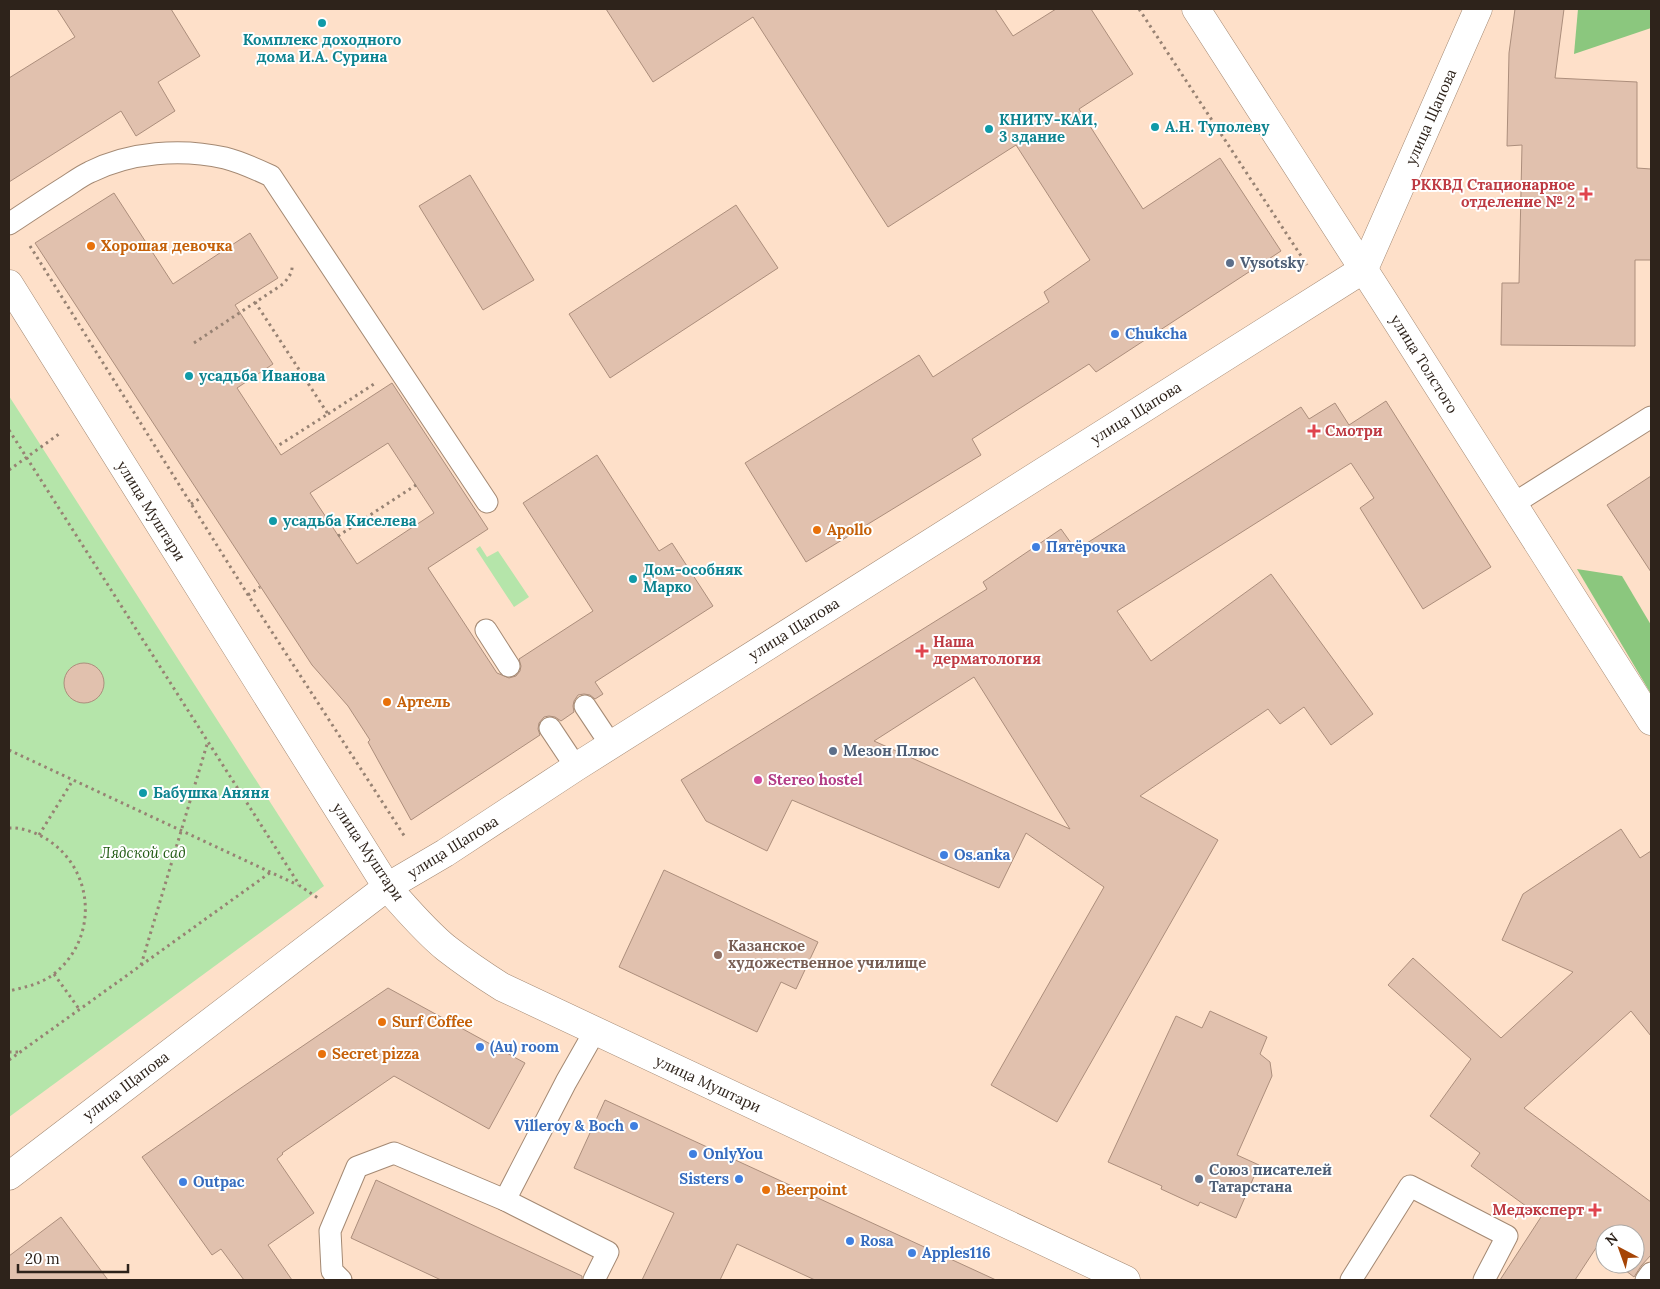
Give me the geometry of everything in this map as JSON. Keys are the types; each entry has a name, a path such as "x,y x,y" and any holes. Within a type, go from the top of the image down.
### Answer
{"street":[{"name":"улица Толстого","path":"1196,9 1364,269 1651,721"},
{"name":"улица Щапова","path":"9,1176 387,887 445,854 576,767 1364,269 1478,9"},
{"name":"улица Муштари","path":"9,284 387,887 417,921 445,947 502,987 1126,1280"}],"lane":[{"path":"11,222 89,172 142,155 170,153 225,158 250,166 271,176 487,502"},
{"path":"1513,504 1651,417"},
{"path":"486,630 509,666"},
{"path":"585,706 611,745"},
{"path":"550,728 576,767"},
{"path":"505,1200 566,1082 595,1031"},
{"path":"341,1280 332,1270 330,1231 357,1167 394,1153 505,1200 608,1252 594,1280"},
{"path":"1351,1280 1410,1186 1507,1236 1484,1280"},
{"path":"1646,1280 1651,1273"}],"path":[{"path":"1139,9 1309,269"},
{"path":"11,222 248,595 405,837"},
{"path":"194,343 283,284 292,268 291,258"},
{"path":"256,302 328,414"},
{"path":"276,447 398,367"},
{"path":"9,430 300,886"},
{"path":"9,470 60,434"},
{"path":"338,536 416,485"},
{"path":"191,504 202,497"},
{"path":"248,595 260,587"},
{"path":"141,966 208,742"},
{"path":"9,750 271,872 300,886 320,899"},
{"path":"39,835 73,780"},
{"path":"9,828 15,827 39,835 59,847 74,866 84,888 86,912 82,935 71,956 54,974 32,986 9,991"},
{"path":"9,1060 271,872"},
{"path":"54,974 79,1010"},
{"path":"9,1052 21,1052"}],"green space":[{"path":"1578,9 1651,9 1651,28 1574,54"},
{"name":"Лядской сад","path":"9,396 324,886 9,1117"},
{"path":"480,546 487,557 498,551 529,597 514,607 476,549"},
{"path":"1577,569 1622,576 1651,625 1651,694"}],"building":[{"path":"57,9 171,9 200,56 158,82 175,111 136,136 121,111 9,182 9,78 75,37"},
{"path":"606,9 995,9 1013,36 1056,9 1091,9 1133,74 1079,109 1143,209 1220,158 1281,251 1096,372 1089,364 972,439 981,455 806,562 745,463 919,355 933,377 1049,302 1044,292 1090,260 1016,145 888,227 753,17 653,82"},
{"name":"РККВД Стационарное отделение № 2","path":"1515,9 1564,9 1555,78 1637,82 1637,168 1651,169 1651,260 1635,260 1635,346 1501,345 1502,283 1519,283 1522,145 1507,146 1509,53"},
{"path":"470,175 534,280 483,310 419,206"},
{"path":"114,193 173,284 250,233 278,278 235,305 273,364 237,388 281,455 392,383 488,529 428,568 497,673 509,678 516,676 521,666 519,659 593,611 523,503 597,455 659,551 672,543 713,606 595,682 603,694 595,699 590,695 578,695 574,701 574,712 561,721 555,717 544,717 539,723 540,735 411,820 368,742 370,740 348,706 312,665 35,243","holes":["388,443 434,513 357,564 310,493"]},
{"path":"736,205 778,268 610,378 569,314"},
{"path":"1386,401 1491,567 1423,609 1360,508 1374,498 1351,463 1117,611 1151,661 1271,574 1373,714 1331,745 1304,707 1280,724 1268,709 1140,796 1218,840 1057,1122 991,1085 1104,887 1026,833 999,888 792,800 767,851 706,821 681,780 987,589 983,582 1061,529 1076,550 1301,407 1309,419 1335,403 1349,425","holes":["974,677 1070,829 874,741"]},
{"path":"1651,476 1651,572 1607,505"},
{"path":"88,663 95,666 101,672 104,683 103,691 95,700 88,703 80,703 73,700 65,691 64,679 67,672 76,664"},
{"path":"1621,829 1640,858 1651,851 1651,1036 1631,1011 1524,1108 1651,1202 1651,1255 1645,1262 1645,1224 1595,1224 1595,1250 1575,1280 1500,1280 1541,1217 1471,1166 1480,1153 1430,1116 1471,1059 1388,985 1413,958 1501,1038 1573,972 1502,940 1523,894"},
{"name":"Казанское художественное училище","path":"664,870 818,942 796,989 781,982 757,1032 619,967"},
{"path":"388,988 525,1063 489,1129 394,1076 282,1153 277,1159 314,1213 268,1245 292,1280 244,1280 221,1249 212,1255 142,1157"},
{"path":"1210,1011 1267,1037 1260,1054 1270,1062 1272,1076 1237,1155 1259,1165 1236,1218 1200,1202 1198,1206 1161,1189 1162,1186 1108,1162 1176,1016 1202,1028"},
{"path":"605,1100 996,1280 815,1280 737,1244 720,1280 642,1280 674,1213 574,1168"},
{"path":"376,1180 582,1276 582,1280 441,1280 351,1238"},
{"path":"61,1217 108,1280 9,1280 9,1256"}],"place":[{"name":"Комплекс доходного дома И.А. Сурина","path":"322,23"},
{"name":"А.Н. Туполеву","path":"1155,127"},
{"name":"КНИТУ-КАИ, 3 здание","path":"989,129"},
{"name":"РККВД Стационарное отделение № 2","path":"1586,194"},
{"name":"Хорошая девочка","path":"91,246"},
{"name":"Vysotsky","path":"1230,263"},
{"name":"Chukcha","path":"1115,334"},
{"name":"усадьба Иванова","path":"189,376"},
{"name":"Смотри","path":"1314,431"},
{"name":"усадьба Киселева","path":"273,521"},
{"name":"Apollo","path":"817,530"},
{"name":"Пятёрочка","path":"1036,547"},
{"name":"Дом-особняк Марко","path":"633,579"},
{"name":"Наша дерматология","path":"922,651"},
{"name":"Артель","path":"387,702"},
{"name":"Мезон Плюс","path":"833,751"},
{"name":"Stereo hostel","path":"758,780"},
{"name":"Бабушка Аняня","path":"143,793"},
{"name":"Os.anka","path":"944,855"},
{"name":"Казанское художественное училище","path":"718,955"},
{"name":"Surf Coffee","path":"382,1022"},
{"name":"(Au) room","path":"480,1047"},
{"name":"Secret pizza","path":"322,1054"},
{"name":"Villeroy & Boch","path":"634,1126"},
{"name":"OnlyYou","path":"693,1154"},
{"name":"Sisters","path":"739,1179"},
{"name":"Союз писателей Татарстана","path":"1199,1179"},
{"name":"Outpac","path":"183,1182"},
{"name":"Beerpoint","path":"766,1190"},
{"name":"Медэксперт","path":"1595,1210"},
{"name":"Rosa","path":"850,1241"},
{"name":"Apples116","path":"912,1253"}]}
